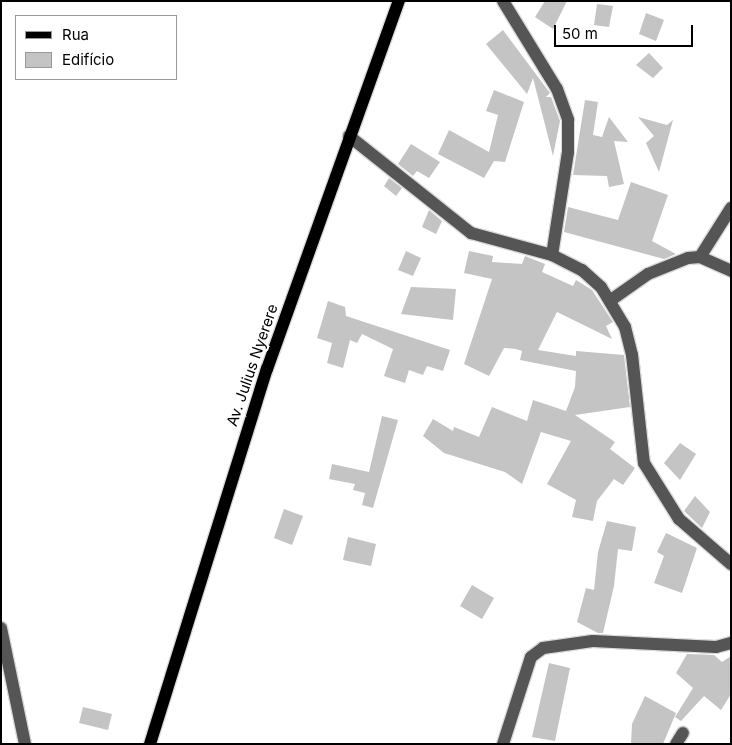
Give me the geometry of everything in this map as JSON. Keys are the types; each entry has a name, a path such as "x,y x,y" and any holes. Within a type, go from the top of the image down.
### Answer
{"main road":[{"name":"Av. Julius Nyerere","path":"150,744 215,525 349,136 399,1"}],"street":[{"path":"503,1 557,89 568,120 568,152 552,255"},
{"path":"349,136 470,233 552,255 582,270 611,300 632,355 644,463 679,519 731,564"},
{"path":"700,257 731,208"},
{"path":"611,300 648,274 674,262 700,257 731,271"},
{"path":"1,628 25,744"},
{"path":"503,744 531,657 543,648 593,641 716,647 731,643"}],"building":[{"path":"545,1 567,1 553,29 535,17"},
{"path":"597,4 613,6 609,27 594,25"},
{"path":"646,13 664,20 656,41 639,34"},
{"path":"503,30 550,93 546,97 551,97 560,121 553,156 533,78 527,94 486,44"},
{"path":"649,53 663,68 653,78 636,65"},
{"path":"494,90 524,102 505,162 494,161 484,178 438,154 449,130 489,152 498,115 486,111"},
{"path":"585,100 598,102 593,135 602,137 609,117 628,142 614,141 624,184 609,187 607,176 573,175"},
{"path":"638,117 667,125 673,120 659,172 646,143 654,136"},
{"path":"411,144 440,162 429,178 417,171 413,176 398,164"},
{"path":"389,178 402,188 396,196 384,186"},
{"path":"631,182 668,195 652,241 676,254 664,259 564,232 568,207 618,220"},
{"path":"429,210 442,221 436,234 422,227"},
{"path":"406,251 421,258 413,276 398,270"},
{"path":"469,251 493,256 492,262 522,264 525,256 545,264 542,272 573,286 576,280 592,290 613,322 606,326 612,339 557,312 538,350 576,356 576,351 624,355 630,407 575,415 615,442 610,449 635,468 623,485 614,479 597,501 593,521 572,517 576,500 547,484 571,441 541,432 522,484 505,472 444,453 423,436 433,419 453,431 454,427 479,437 492,407 527,421 533,400 566,411 575,387 576,371 520,360 522,351 516,349 504,348 489,376 464,364 492,279 464,273"},
{"path":"411,287 456,289 453,320 401,314"},
{"path":"328,301 345,307 346,316 450,350 443,371 427,366 423,375 409,370 405,383 384,376 393,349 362,334 357,343 350,340 343,368 327,363 332,343 317,338"},
{"path":"382,416 398,420 373,508 362,505 365,493 353,490 355,484 329,479 332,464 369,472"},
{"path":"680,443 696,454 680,480 664,463"},
{"path":"695,496 710,512 702,528 684,511"},
{"path":"284,509 303,516 292,545 274,538"},
{"path":"607,521 636,527 632,551 618,549 614,586 603,633 598,633 577,622 586,588 594,590 598,552"},
{"path":"666,533 697,548 682,593 654,583 664,556 657,552"},
{"path":"348,537 376,544 371,566 343,560"},
{"path":"472,585 494,598 482,619 460,606"},
{"path":"687,654 714,655 722,662 731,656 731,694 721,710 704,696 681,721 675,717 693,688 676,673"},
{"path":"549,663 570,668 555,741 532,737"},
{"path":"645,696 676,713 663,744 631,744 632,724"},
{"path":"83,707 112,714 108,730 79,723"}]}
